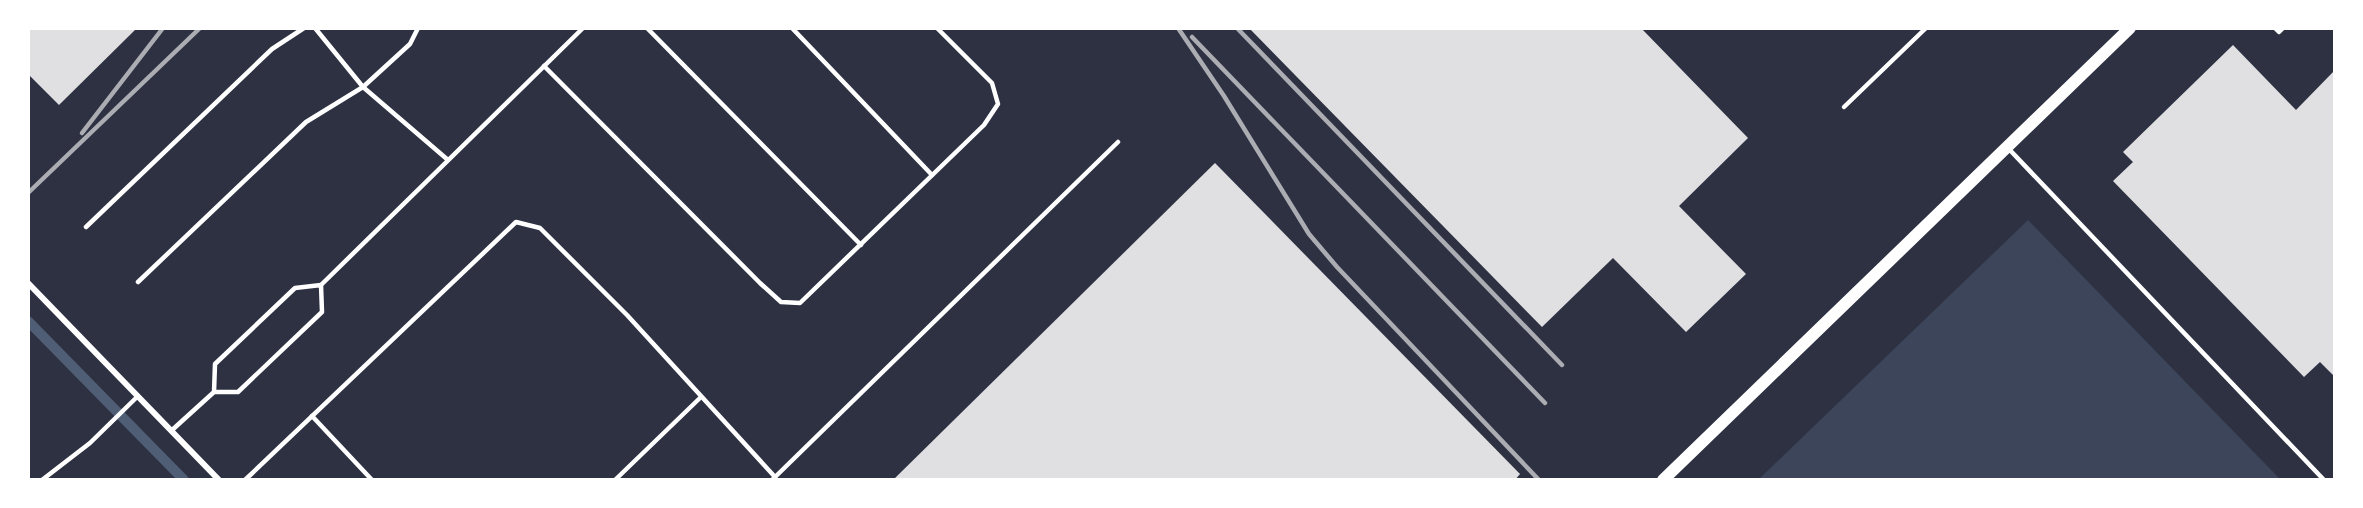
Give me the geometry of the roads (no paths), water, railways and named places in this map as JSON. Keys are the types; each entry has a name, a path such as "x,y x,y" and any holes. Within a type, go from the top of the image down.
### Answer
{"main road":[{"path":"1663,480 2130,28"}],"street":[{"path":"28,283 219,480"}],"lane":[{"path":"86,227 272,49 304,28"},
{"path":"315,28 363,87 448,160"},
{"path":"138,282 306,122 363,87 410,44 418,28"},
{"path":"214,392 215,364 296,288 321,285 583,28"},
{"path":"647,28 861,245"},
{"path":"792,28 932,175"},
{"path":"544,66 781,302 800,303 984,125 998,104 992,83 937,28"},
{"path":"1844,106 1926,28"},
{"path":"2275,28 2279,32 2283,28"},
{"path":"245,480 516,222 540,228 627,315 774,478 1118,142"},
{"path":"2007,147 2324,480"},
{"path":"171,430 214,392 238,392 322,312 321,285"},
{"path":"42,480 90,443 138,396"},
{"path":"615,480 701,397"},
{"path":"312,416 372,480"}],"waterway":[{"path":"28,321 184,480"}],"railway":[{"path":"82,133 163,28"},
{"path":"28,193 200,28"},
{"path":"1178,28 1224,96 1309,234 1337,267 1538,479"},
{"path":"1237,28 1562,365"},
{"path":"1192,37 1545,403"}]}
